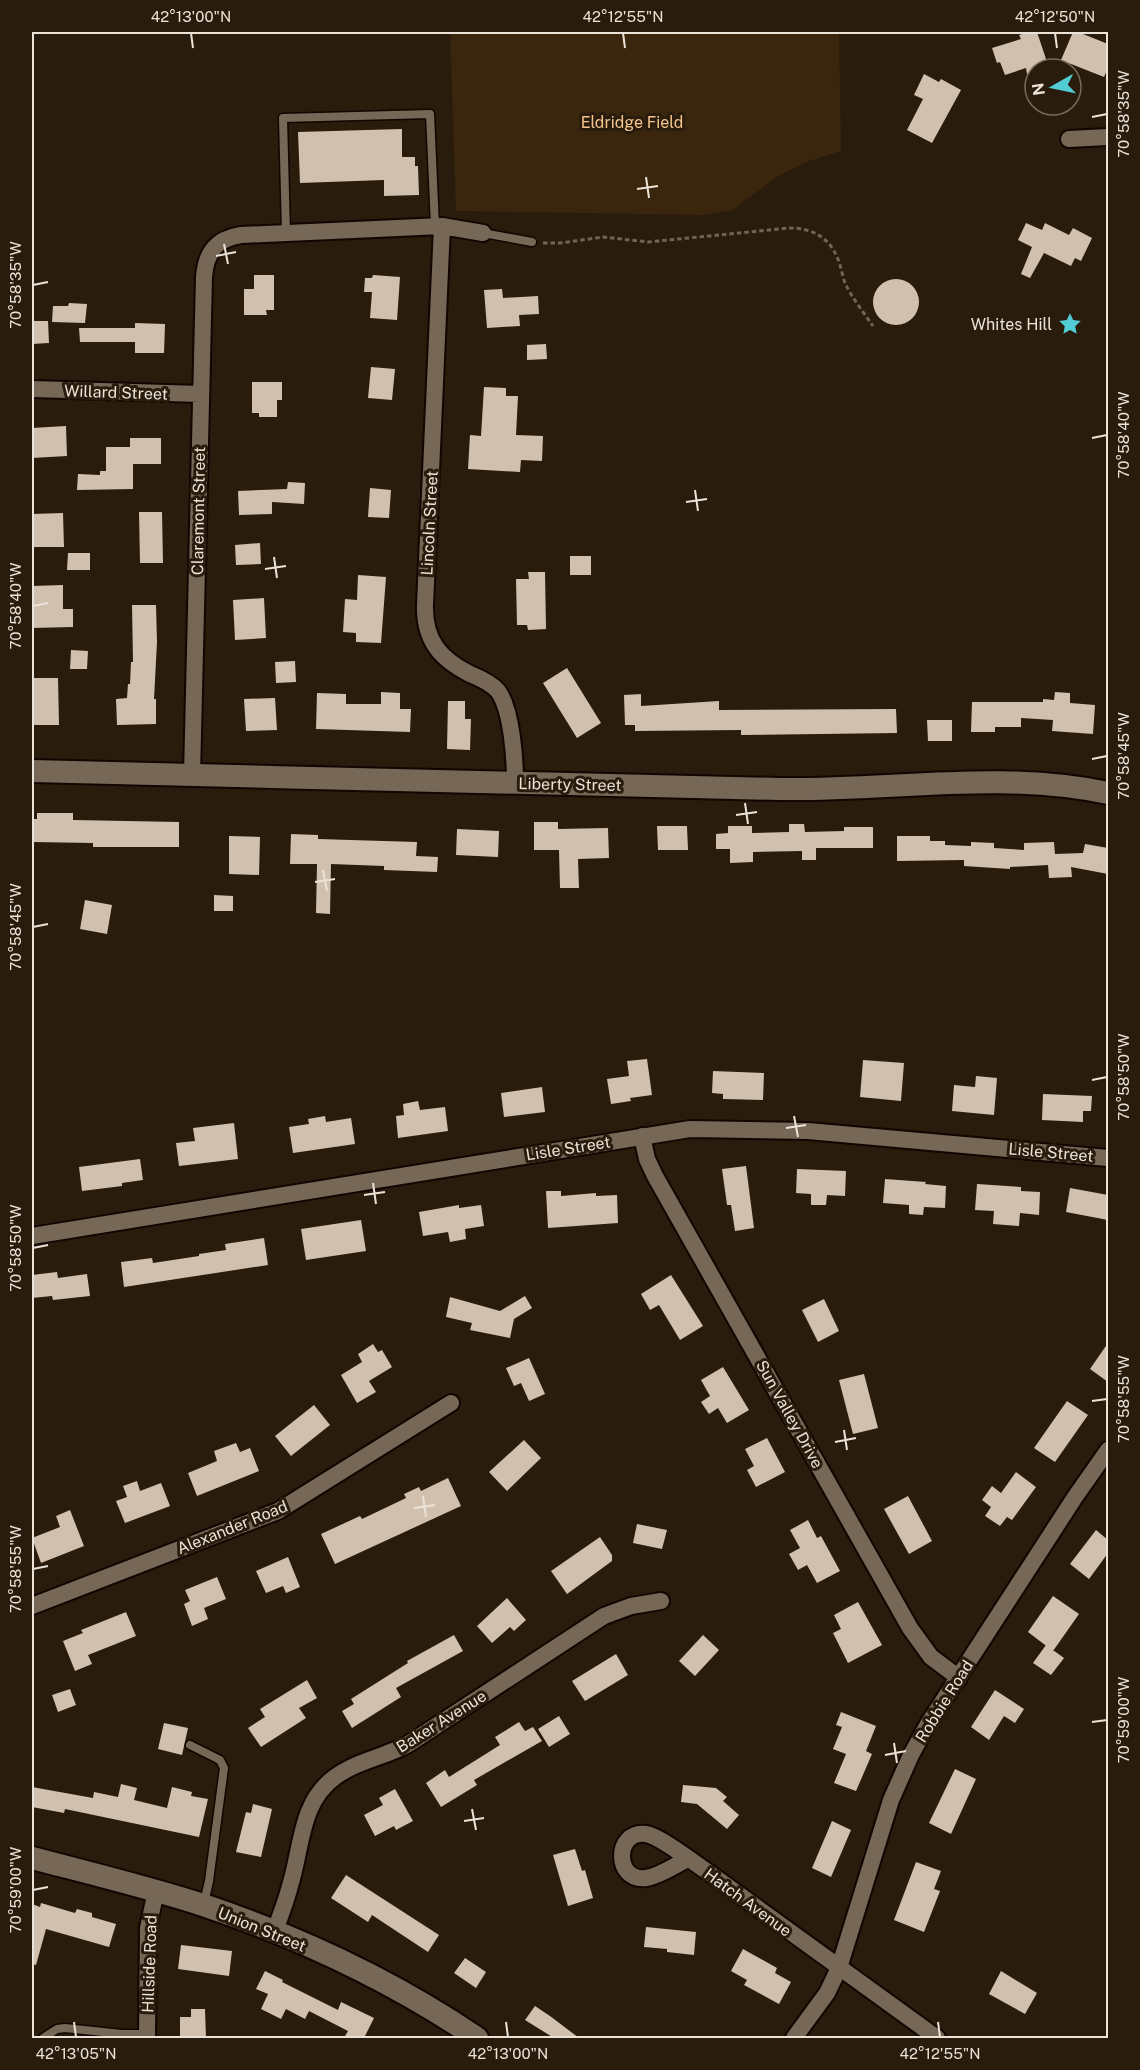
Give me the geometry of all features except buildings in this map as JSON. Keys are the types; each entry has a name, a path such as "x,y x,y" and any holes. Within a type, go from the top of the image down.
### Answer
{"main road":[{"name":"Liberty Street","path":"32,771 827,789 992,782 1085,788 1108,793"},
{"name":"Union Street","path":"32,1858 203,1905 274,1932 376,1979 477,2038"}],"street":[{"path":"1069,139 1108,137"},
{"path":"286,233 438,226 483,233"},
{"name":"Lincoln Street","path":"438,226 441,270 425,605 426,624 434,644 446,660 490,685 502,698 508,720 515,783"},
{"name":"Claremont Street","path":"192,775 204,277 207,258 217,243 232,237 286,233"},
{"name":"Willard Street","path":"32,389 201,394"},
{"name":"Lisle Street","path":"32,1236 690,1129 788,1130 1108,1158"},
{"name":"Sun Valley Drive","path":"642,1136 647,1159 655,1176 910,1628 931,1657 959,1678"},
{"name":"Alexander Road","path":"32,1606 278,1511 451,1403"},
{"name":"Robbie Road","path":"794,2038 827,1993 839,1968 897,1785 920,1739 1075,1497 1108,1450"},
{"name":"Baker Avenue","path":"274,1932 290,1887 308,1814 316,1797 327,1783 350,1767 401,1748 604,1616 631,1606 661,1600"},
{"name":"Hatch Avenue","path":"688,1859 645,1878 630,1874 621,1860 621,1851 630,1838 640,1834 655,1838 688,1859 938,2038"},
{"name":"Hillside Road","path":"147,2036 148,1928 156,1891"}],"lane":[{"path":"286,233 283,118 430,114 438,226"},
{"path":"483,233 532,242"},
{"path":"190,1745 220,1760 224,1768 208,1889 203,1905"},
{"path":"43,2038 57,2029 65,2028 147,2036"}],"path":[{"path":"532,242 561,243 603,237 648,242 789,228 807,229 820,235 832,248 837,256 846,286 873,327"}],"green space":[{"name":"Eldridge Field","path":"450,32 839,32 841,151 809,161 778,176 733,210 705,215 456,211"}],"place":[{"name":"Whites Hill","path":"1070,324"}]}
